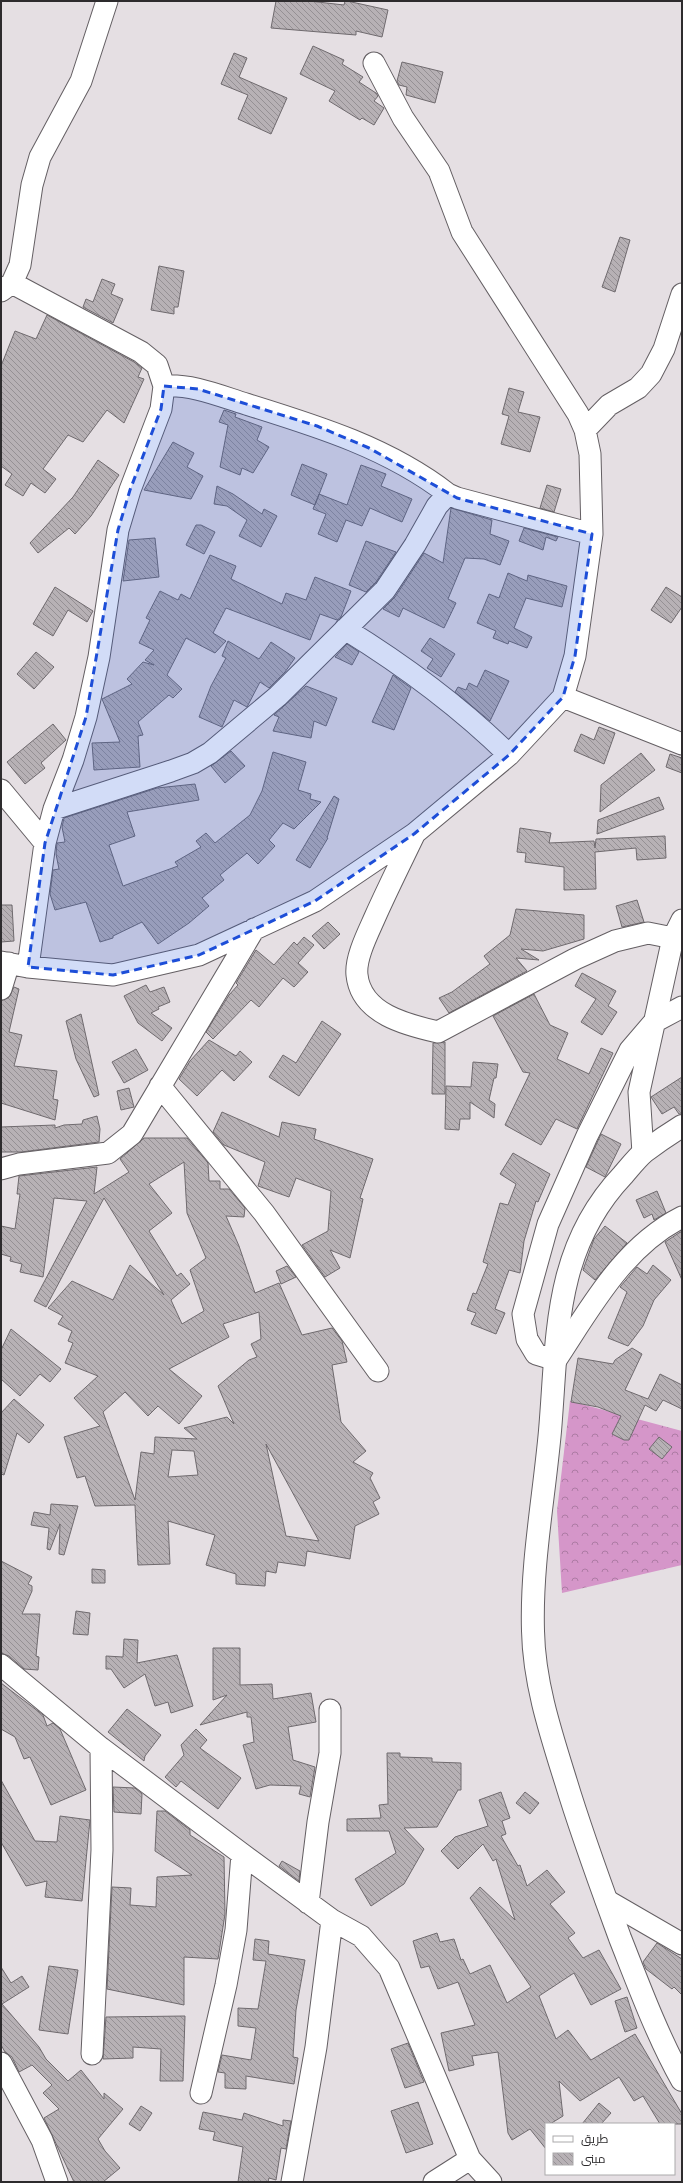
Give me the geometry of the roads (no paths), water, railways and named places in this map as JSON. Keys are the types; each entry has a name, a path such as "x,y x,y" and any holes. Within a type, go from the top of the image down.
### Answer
{"main road":[{"path":"682,1126 643,1153 608,1190 578,1241 562,1301 534,1588 533,1632 536,1665 561,1766 581,1832 654,2022 682,2080"}],"street":[{"path":"1,989 12,964 54,809 73,760 86,717 99,657 118,530 130,490 161,409 164,386 157,365 141,352 7,287 20,264 32,186 40,157 81,81 107,1"},
{"path":"12,964 113,975 199,955 315,900 414,834 509,755 563,697 570,679 575,656 592,534 590,454 585,430 578,414 462,232 439,171 403,118 374,63"},
{"path":"585,430 609,405 638,388 651,374 664,349 682,294"},
{"path":"164,386 177,385 198,389 317,426 369,448 417,472 448,494 458,498 592,534"},
{"path":"54,809 158,776 193,763 210,753 278,696 385,590 415,545 437,506 448,494"},
{"path":"346,629 396,660 439,692 509,755"},
{"path":"563,697 682,744"},
{"path":"1,790 45,842"},
{"path":"414,834 362,947 356,974 361,988 372,1006 399,1021 438,1032 575,959 615,941 648,933 678,929 654,1022 639,1092 643,1153"},
{"path":"1,1169 19,1164 108,1153 132,1134 254,929"},
{"path":"682,1007 654,1022 630,1050 587,1136 548,1224 523,1314 527,1339 536,1354 556,1360 611,1276 637,1250 668,1224 682,1216"},
{"path":"160,1086 264,1213 378,1371"},
{"path":"1,1665 101,1748 308,1903 332,1920 361,1936 389,1968 470,2159 491,2182"},
{"path":"308,1903 318,1822 330,1753 330,1710"},
{"path":"92,2054 102,1850 101,1748"},
{"path":"201,2093 226,1985 236,1930 242,1854"},
{"path":"606,1900 682,1944"},
{"path":"292,2182 316,2047 332,1920"},
{"path":"1,2063 42,2140 57,2182"},
{"path":"434,2182 470,2159"}]}
